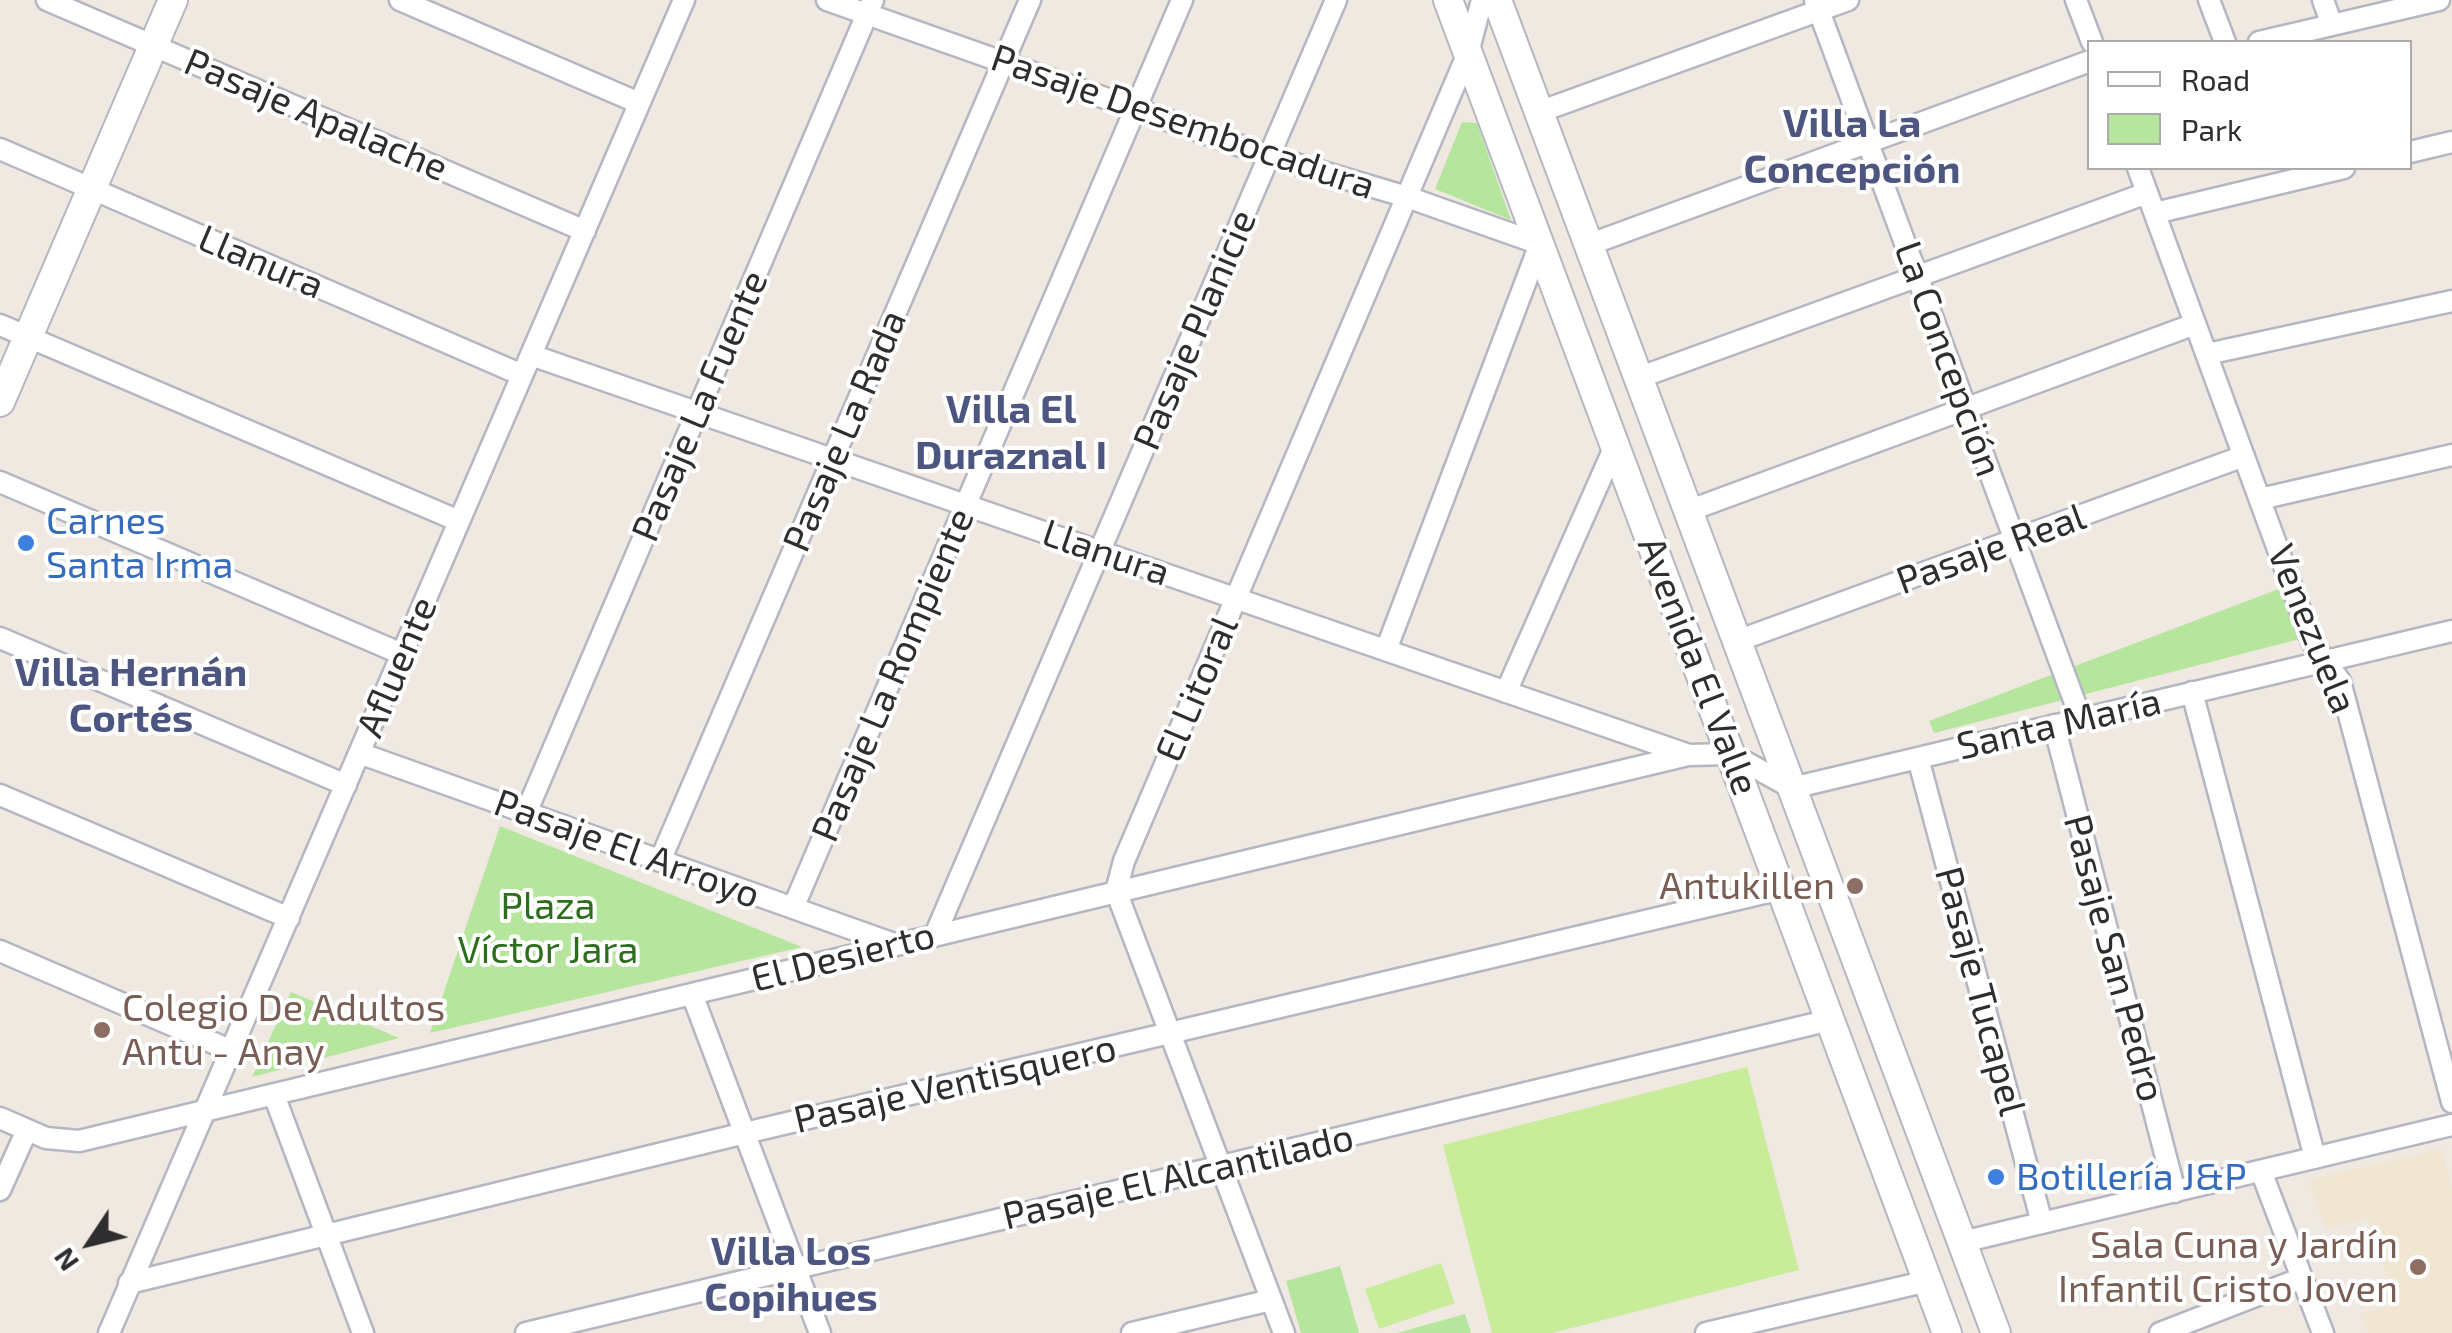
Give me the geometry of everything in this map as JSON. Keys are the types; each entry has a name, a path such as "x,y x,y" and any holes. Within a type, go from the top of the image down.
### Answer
{"street":[{"name":"Pasaje Apalache","path":"47,0 585,230"},
{"path":"0,402 173,0"},
{"path":"400,0 640,103"},
{"name":"Afluente","path":"109,1333 684,0"},
{"name":"Pasaje Desembocadura","path":"827,0 870,7 1003,62 1269,156 1407,197 1540,244"},
{"name":"Pasaje La Rada","path":"660,861 1030,0"},
{"name":"Pasaje La Rompiente","path":"793,908 1182,0"},
{"name":"Pasaje Planicie","path":"935,935 1336,0"},
{"name":"Avenida El Valle","path":"1448,0 1948,1333"},
{"name":"El Litoral","path":"1116,892 1124,861 1468,53 1482,0"},
{"name":"Avenida El Valle","path":"1497,0 1996,1333"},
{"path":"1539,112 1817,5 1848,0"},
{"path":"2076,0 2091,40"},
{"path":"2209,0 2224,40"},
{"path":"2323,0 2332,25"},
{"path":"2268,40 2436,0"},
{"name":"La Concepción","path":"1817,5 2081,719"},
{"name":"Pasaje La Fuente","path":"526,813 870,7"},
{"path":"1386,650 1540,244 1585,236 1868,142 2087,62"},
{"path":"2412,152 2452,142"},
{"name":"Llanura","path":"0,148 526,365 697,413 1689,754 1730,754 1792,788"},
{"name":"Venezuela","path":"2139,170 2312,642 2340,681 2452,1102"},
{"path":"1638,378 1918,276 2151,203 2333,170"},
{"path":"2206,354 2452,301"},
{"path":"1688,511 2195,324"},
{"path":"0,325 460,521"},
{"path":"1506,692 1615,446"},
{"path":"2260,499 2452,454"},
{"name":"Pasaje Real","path":"1737,642 2244,456"},
{"path":"0,482 402,654"},
{"path":"2326,660 2452,630"},
{"path":"0,638 346,785"},
{"name":"Santa María","path":"1792,788 2326,660"},
{"path":"2192,692 2314,1158"},
{"name":"Pasaje San Pedro","path":"2054,725 2175,1192"},
{"name":"Pasaje El Arroyo","path":"360,753 896,945"},
{"name":"El Desierto","path":"0,1118 56,1141 79,1142 1689,754"},
{"name":"Pasaje Tucapel","path":"1918,758 2042,1224"},
{"path":"0,795 289,918"},
{"name":"Pasaje Ventisquero","path":"129,1283 744,1133 1781,889"},
{"path":"1116,892 1284,1333"},
{"path":"0,951 232,1051"},
{"path":"692,994 820,1333"},
{"name":"Pasaje El Alcantilado","path":"526,1333 1830,1020"},
{"path":"274,1095 363,1333"},
{"path":"1962,1242 2452,1125"},
{"path":"0,1190 27,1130"},
{"path":"2261,1171 2323,1333"},
{"path":"2160,1333 2302,1278"},
{"path":"1706,1333 1928,1281"},
{"path":"1132,1333 1271,1300"}],"shaded area":[{"name":"Sala Cuna y Jardín Infantil Cristo Joven","path":"2442,1149 2452,1189 2452,1333 2368,1333 2360,1315 2396,1303 2368,1218 2326,1230 2309,1180"}],"green space":[{"path":"1462,122 1477,123 1511,220 1435,189"},
{"path":"2279,589 2300,639 1934,733 1929,721"},
{"name":"Plaza Víctor Jara","path":"500,826 802,947 430,1033"},
{"path":"291,992 399,1038 252,1077"},
{"path":"1747,1067 1799,1270 1552,1333 1492,1333 1443,1145"},
{"path":"1441,1263 1455,1303 1379,1329 1365,1289"},
{"path":"1340,1266 1359,1333 1301,1333 1286,1281"},
{"path":"1465,1314 1471,1333 1397,1333"}],"place":[{"name":"Carnes Santa Irma","path":"26,543"},
{"name":"Antukillen","path":"1855,886"},
{"name":"Colegio De Adultos Antu - Anay","path":"102,1030"},
{"name":"Botillería J&P","path":"1996,1177"},
{"name":"Sala Cuna y Jardín Infantil Cristo Joven","path":"2418,1267"}],"district":[{"name":"Villa La Concepción","path":"1852,147"},
{"name":"Villa El Duraznal I","path":"1011,433"},
{"name":"Villa Hernán Cortés","path":"131,696"},
{"name":"Villa Los Copihues","path":"791,1275"}]}
